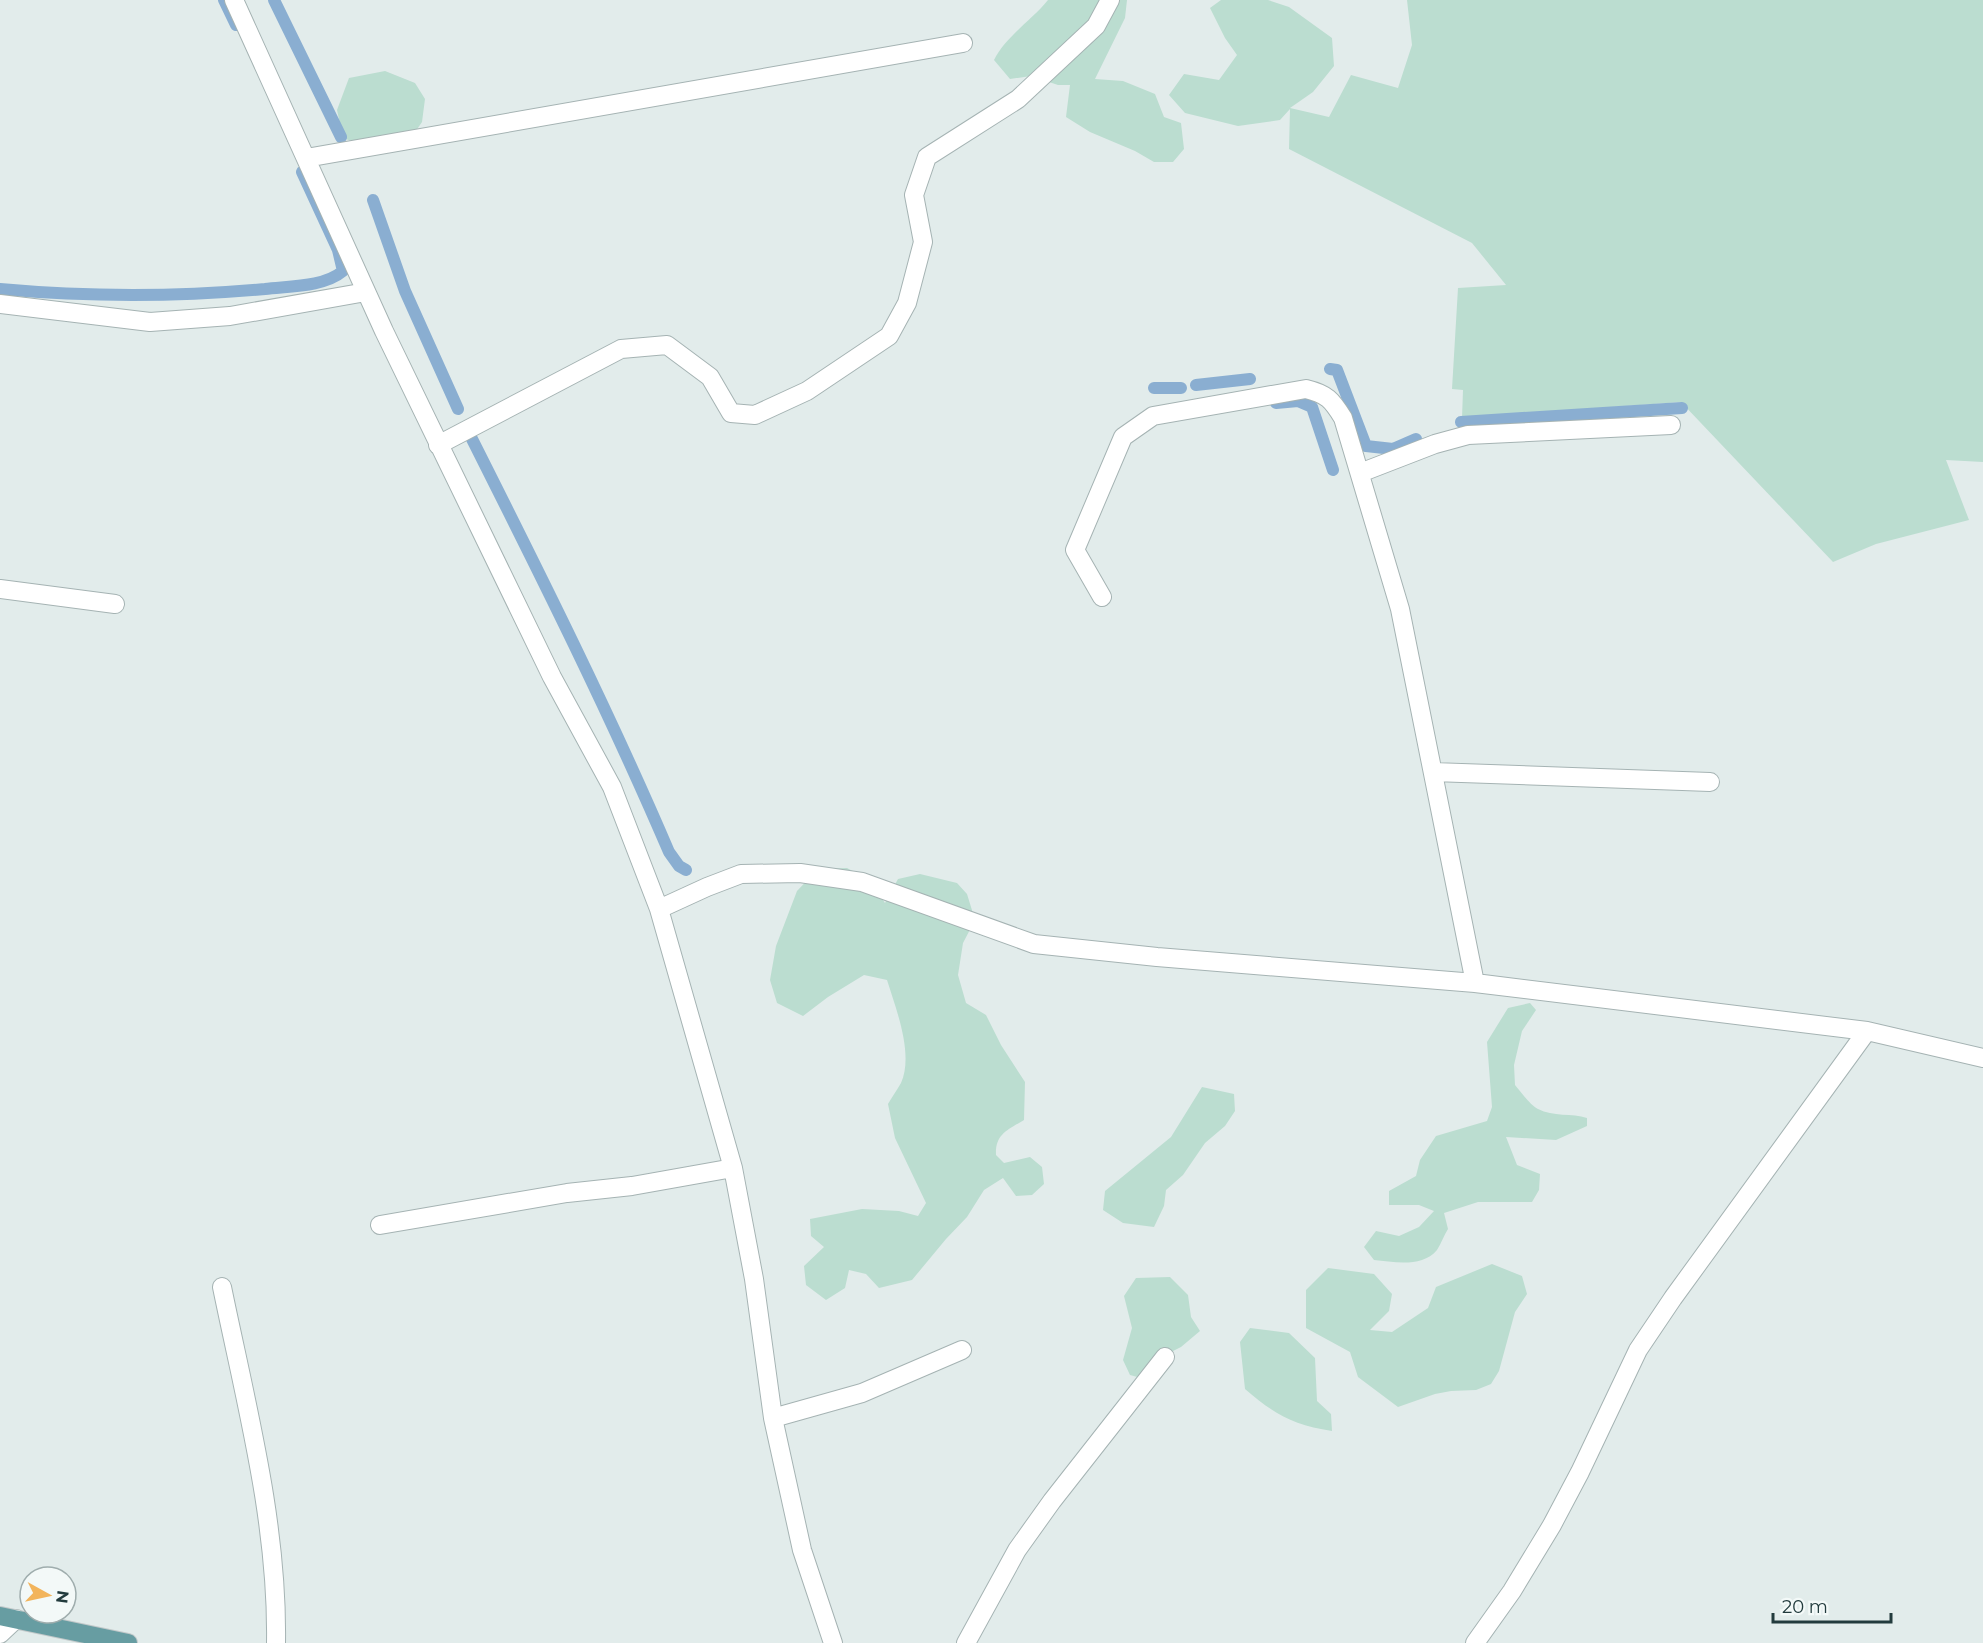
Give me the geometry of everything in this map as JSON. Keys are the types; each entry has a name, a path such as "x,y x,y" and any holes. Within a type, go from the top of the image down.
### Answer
{"main road":[{"path":"8,1618 128,1643"}],"street":[{"path":"234,0 438,445 552,677 612,787 660,909 733,1168 754,1279 773,1418 802,1550 833,1643"},
{"path":"438,445 621,349 667,345 710,376 731,413 755,416 807,391 889,336 908,303 923,242 914,195 927,157 1018,99 1095,26 1110,0"},
{"path":"306,158 963,43"},
{"path":"0,304 150,322 230,316 366,292"},
{"path":"1102,597 1075,550 1123,437 1153,416 1306,389 1321,393 1334,402 1343,418 1400,609 1475,983"},
{"path":"1360,473 1435,444 1468,435 1671,425"},
{"path":"0,589 115,604"},
{"path":"1433,772 1710,782"},
{"path":"660,909 741,874 800,873 862,882 1034,944 1157,957 1475,983 1867,1031 1983,1058"},
{"path":"1475,1643 1512,1591 1552,1525 1638,1350 1673,1298 1867,1031"},
{"path":"380,1225 733,1168"},
{"path":"222,1287 268,1518 277,1615 276,1643"},
{"path":"773,1418 862,1393 962,1350"},
{"path":"966,1643 1017,1550 1052,1501 1165,1357"},
{"path":"0,1634 8,1618"}],"green space":[{"path":"1048,0 1127,0 1125,18 1095,79 1123,81 1155,94 1164,117 1181,123 1184,149 1173,162 1154,162 1135,151 1090,132 1066,117 1070,85 1058,85 1031,76 1010,79 994,60 1005,43"},
{"path":"1221,0 1268,0 1289,7 1332,38 1334,66 1313,92 1290,108 1329,117 1351,75 1398,88 1412,45 1407,0 1983,0 1983,462 1946,460 1969,520 1876,544 1833,562 1681,402 1462,418 1463,390 1452,389 1458,288 1506,285 1472,243 1289,149 1290,109 1280,120 1238,126 1185,113 1169,95 1184,74 1219,80 1237,55 1225,38 1210,8"},
{"path":"385,71 415,83 425,99 422,122 411,138 362,145 343,138 337,110 349,78"},
{"path":"847,868 869,880 885,903 898,879 920,874 957,883 967,894 975,920 963,943 958,975 966,1003 986,1015 1001,1045 1025,1082 1024,1120 1000,1137 996,1155 1004,1163 1030,1157 1042,1167 1044,1184 1032,1195 1016,1196 1003,1178 984,1190 967,1217 912,1280 879,1288 866,1274 849,1270 845,1288 826,1300 806,1285 804,1266 824,1247 811,1236 810,1219 862,1209 899,1211 918,1216 926,1203 895,1138 888,1104 901,1083 906,1059 899,1018 887,980 864,975 828,997 803,1016 777,1003 770,980 776,946 797,891 818,869"},
{"path":"1530,1003 1536,1010 1522,1031 1514,1065 1515,1085 1538,1109 1587,1118 1587,1126 1556,1140 1506,1137 1517,1165 1540,1174 1539,1190 1532,1202 1478,1202 1444,1213 1448,1229 1437,1250 1431,1256 1416,1262 1374,1260 1364,1247 1376,1231 1399,1236 1419,1227 1434,1211 1419,1205 1389,1205 1389,1191 1416,1176 1420,1160 1436,1136 1487,1121 1492,1107 1487,1042 1508,1008"},
{"path":"1202,1087 1234,1094 1235,1111 1225,1126 1205,1143 1183,1175 1166,1190 1164,1206 1154,1227 1123,1223 1103,1210 1105,1191 1171,1137"},
{"path":"1492,1264 1522,1276 1527,1294 1515,1312 1499,1371 1491,1384 1476,1390 1435,1394 1398,1407 1358,1377 1350,1352 1306,1328 1306,1290 1328,1268 1374,1274 1392,1294 1389,1311 1370,1330 1392,1332 1428,1308 1436,1287"},
{"path":"1170,1277 1188,1295 1191,1317 1200,1331 1181,1347 1155,1360 1141,1378 1130,1375 1123,1360 1132,1328 1124,1296 1136,1278"},
{"path":"1250,1328 1289,1333 1315,1358 1317,1401 1331,1414 1332,1431 1295,1422 1275,1412 1245,1389 1240,1342"}],"waterway":[{"path":"224,0 236,25"},
{"path":"274,0 341,137"},
{"path":"0,289 66,294 166,295 265,289 306,285 326,280 343,271 338,250 302,172"},
{"path":"373,200 405,291 458,409"},
{"path":"1330,369 1337,370 1366,446 1393,449 1416,439"},
{"path":"1196,385 1250,379"},
{"path":"1154,388 1181,388"},
{"path":"1276,403 1298,401 1312,407 1333,470"},
{"path":"1461,422 1682,408"},
{"path":"472,439 549,593 669,852 679,866 686,870"}]}
